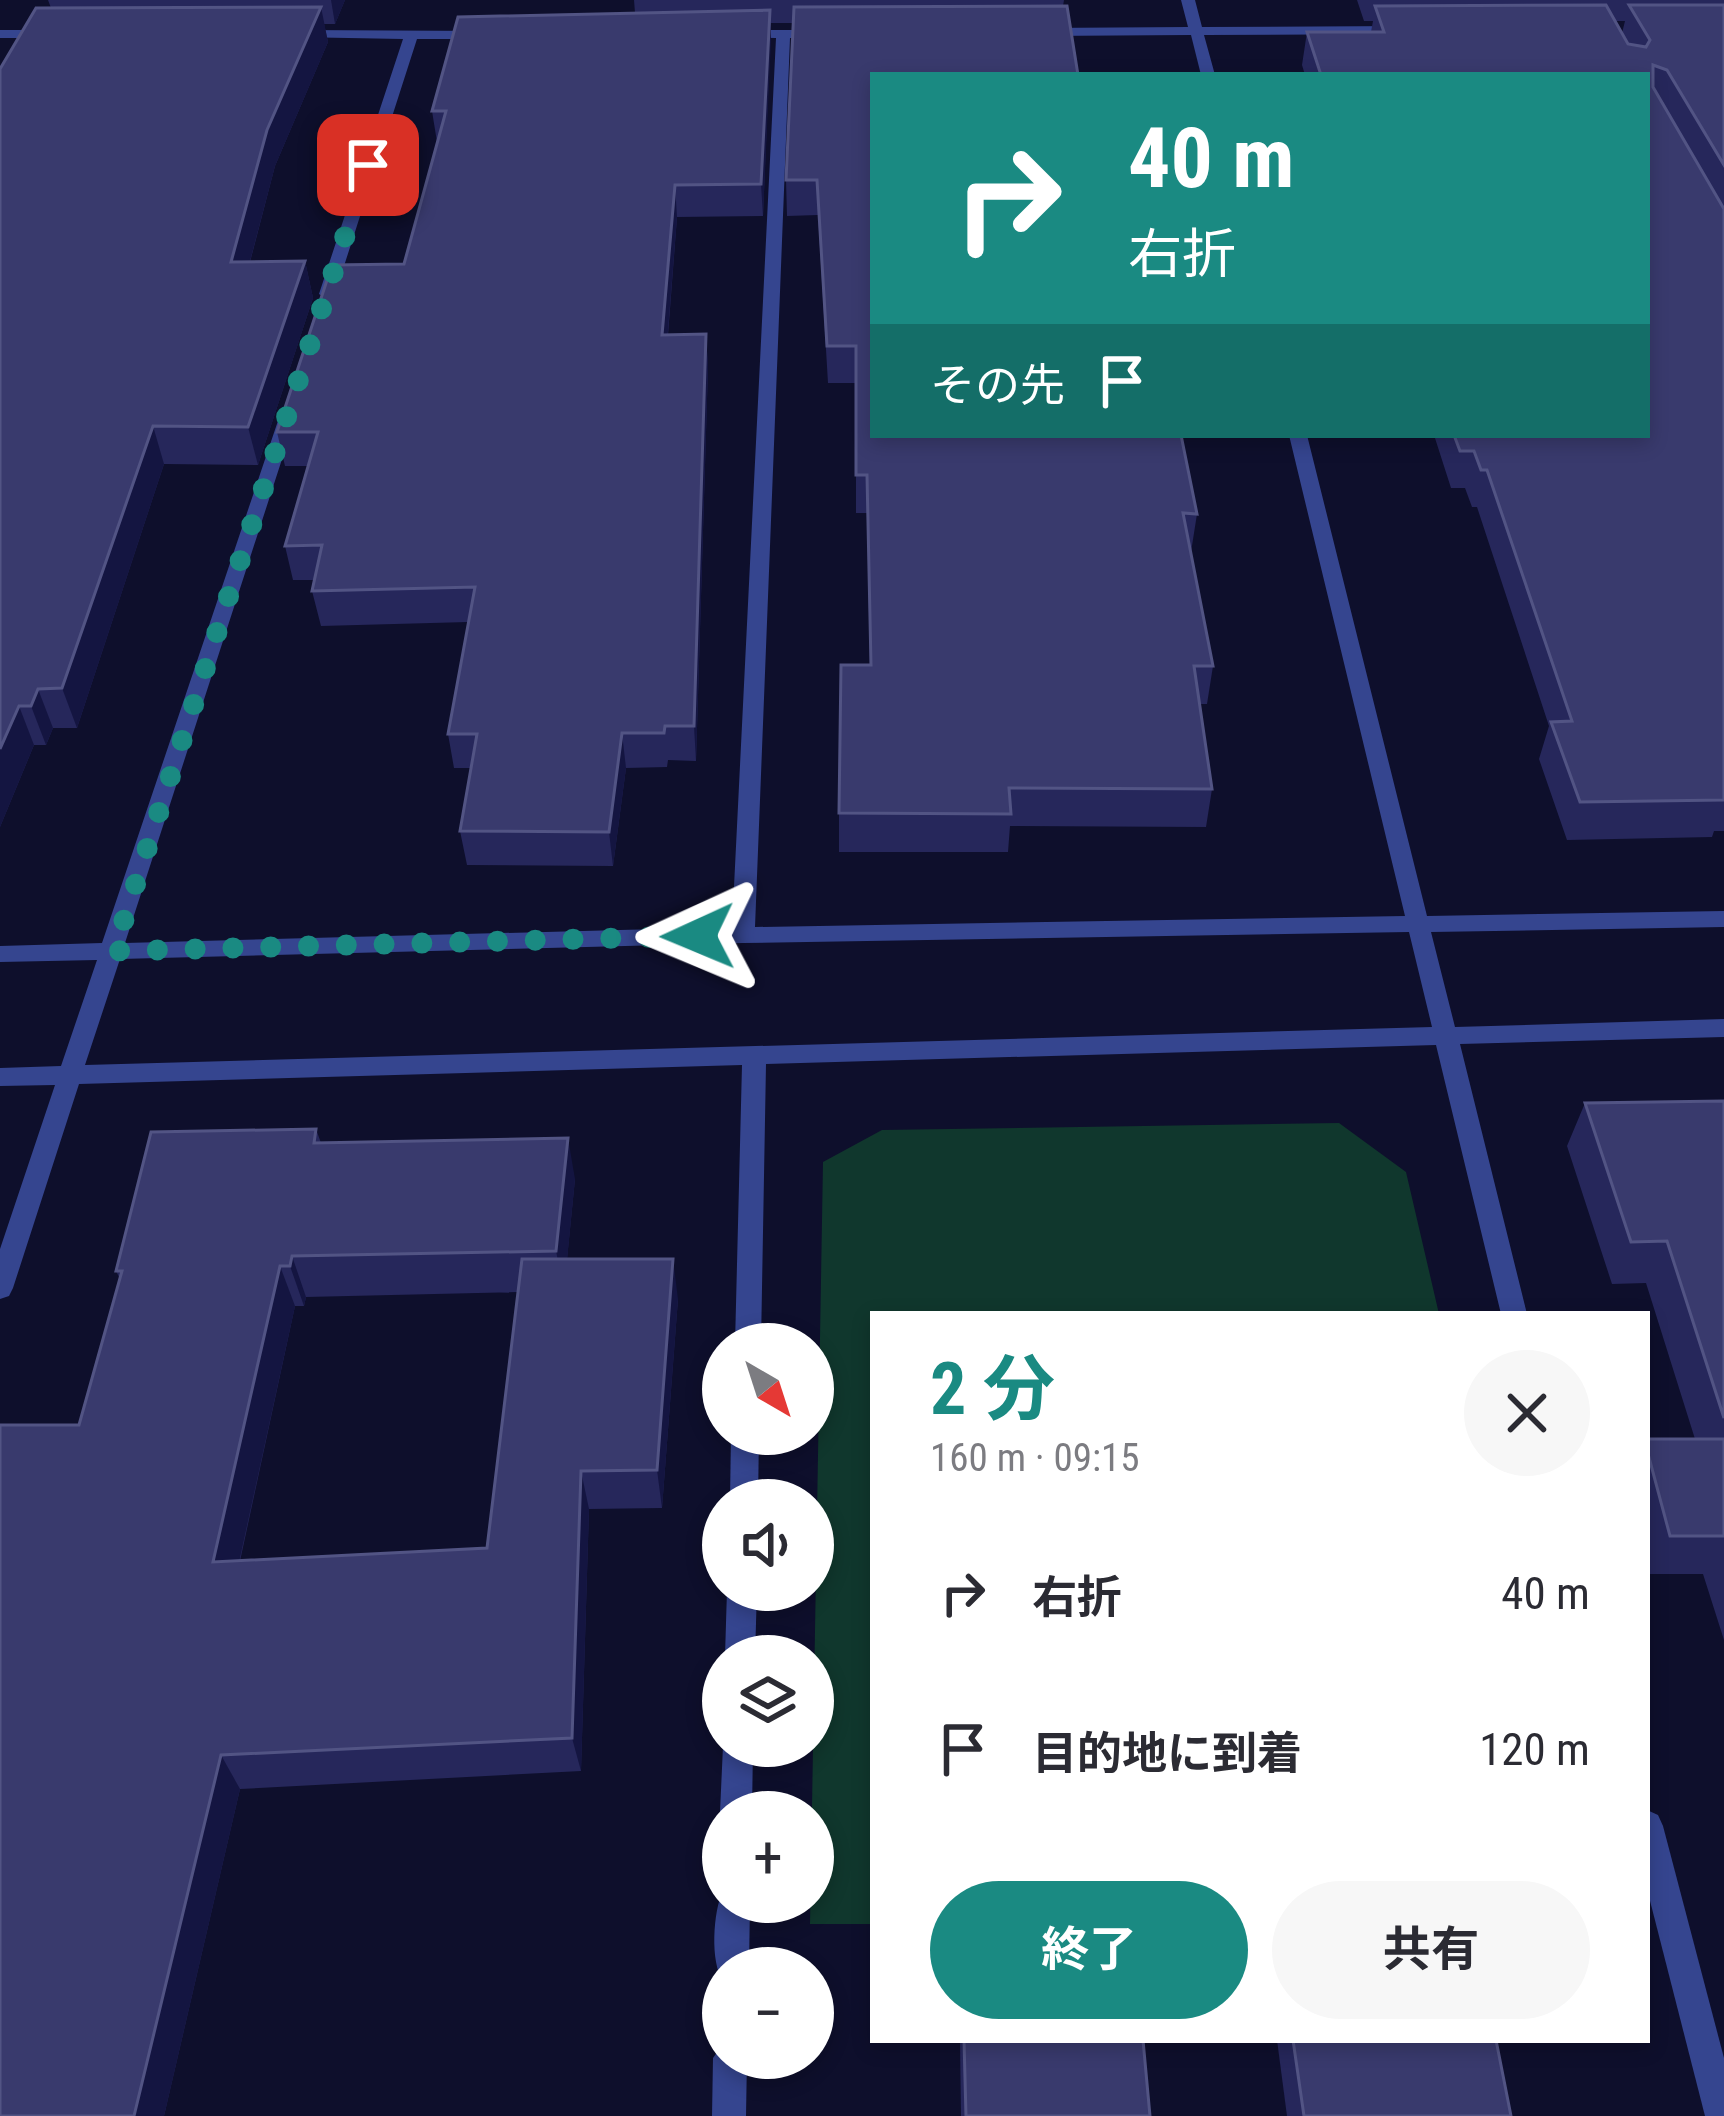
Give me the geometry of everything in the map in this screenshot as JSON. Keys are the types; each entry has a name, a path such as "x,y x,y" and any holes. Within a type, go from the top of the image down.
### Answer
{"street":[{"path":"1188,0 1207,72"},
{"path":"1013,32 1412,30"},
{"path":"0,34 68,34"},
{"path":"274,34 504,34"},
{"path":"317,325 411,34"},
{"path":"713,34 829,34"},
{"path":"743,935 783,34"},
{"path":"0,1288 295,392"},
{"path":"1299,438 1419,925 1441,1033 1513,1311"},
{"path":"0,954 743,935 1724,920"},
{"path":"0,1077 1724,1028"},
{"path":"748,1323 754,1059"},
{"path":"1650,1838 1722,2116"},
{"path":"729,2116 730,2079"}],"green space":[{"path":"1339,1123 1406,1172 1438,1311 870,1311 870,1924 810,1924 834,1923 834,1791 812,1791 813,1767 834,1767 834,1635 815,1635 815,1611 834,1611 834,1479 818,1479 818,1455 834,1455 834,1323 820,1323 823,1162 882,1130"}],"building":[{"path":"1606,5 1628,44 1646,47 1650,40 1629,5 1724,5 1724,165 1667,70 1653,65 1653,87 1724,209 1724,800 1580,802 1551,722 1572,721 1487,470 1481,470 1474,451 1460,451 1455,438 1650,438 1650,72 1320,72 1307,32 1384,32 1375,6"},
{"path":"1067,6 1078,72 870,72 870,438 1182,438 1197,514 1183,513 1213,666 1194,666 1212,789 1009,788 1011,814 839,813 841,665 871,665 867,475 856,475 856,346 827,346 817,180 786,180 794,7"},
{"path":"321,7 267,130 231,262 305,261 248,427 153,426 62,688 38,689 31,706 19,706 0,749 0,69 36,8"},
{"path":"770,10 761,184 675,185 662,335 706,334 694,726 665,726 664,733 622,733 609,832 460,831 477,734 448,734 475,587 312,591 322,545 285,546 318,432 277,432 332,265 404,264 446,111 432,111 458,17"},
{"path":"1724,1101 1724,1418 1667,1241 1631,1242 1585,1103"},
{"path":"316,1129 314,1143 568,1138 556,1251 292,1256 290,1266 280,1266 213,1562 487,1548 522,1259 673,1259 657,1470 581,1471 572,1738 221,1755 134,2116 0,2116 0,1425 79,1425 122,1271 116,1271 151,1132"},
{"path":"1650,1439 1724,1439 1724,1536 1670,1536 1650,1461"},
{"path":"964,2043 1143,2043 1150,2116 966,2116"},
{"path":"1293,2043 1497,2043 1511,2116 1304,2116"}],"route":[{"path":"368,165 114,951 698,936"}]}
